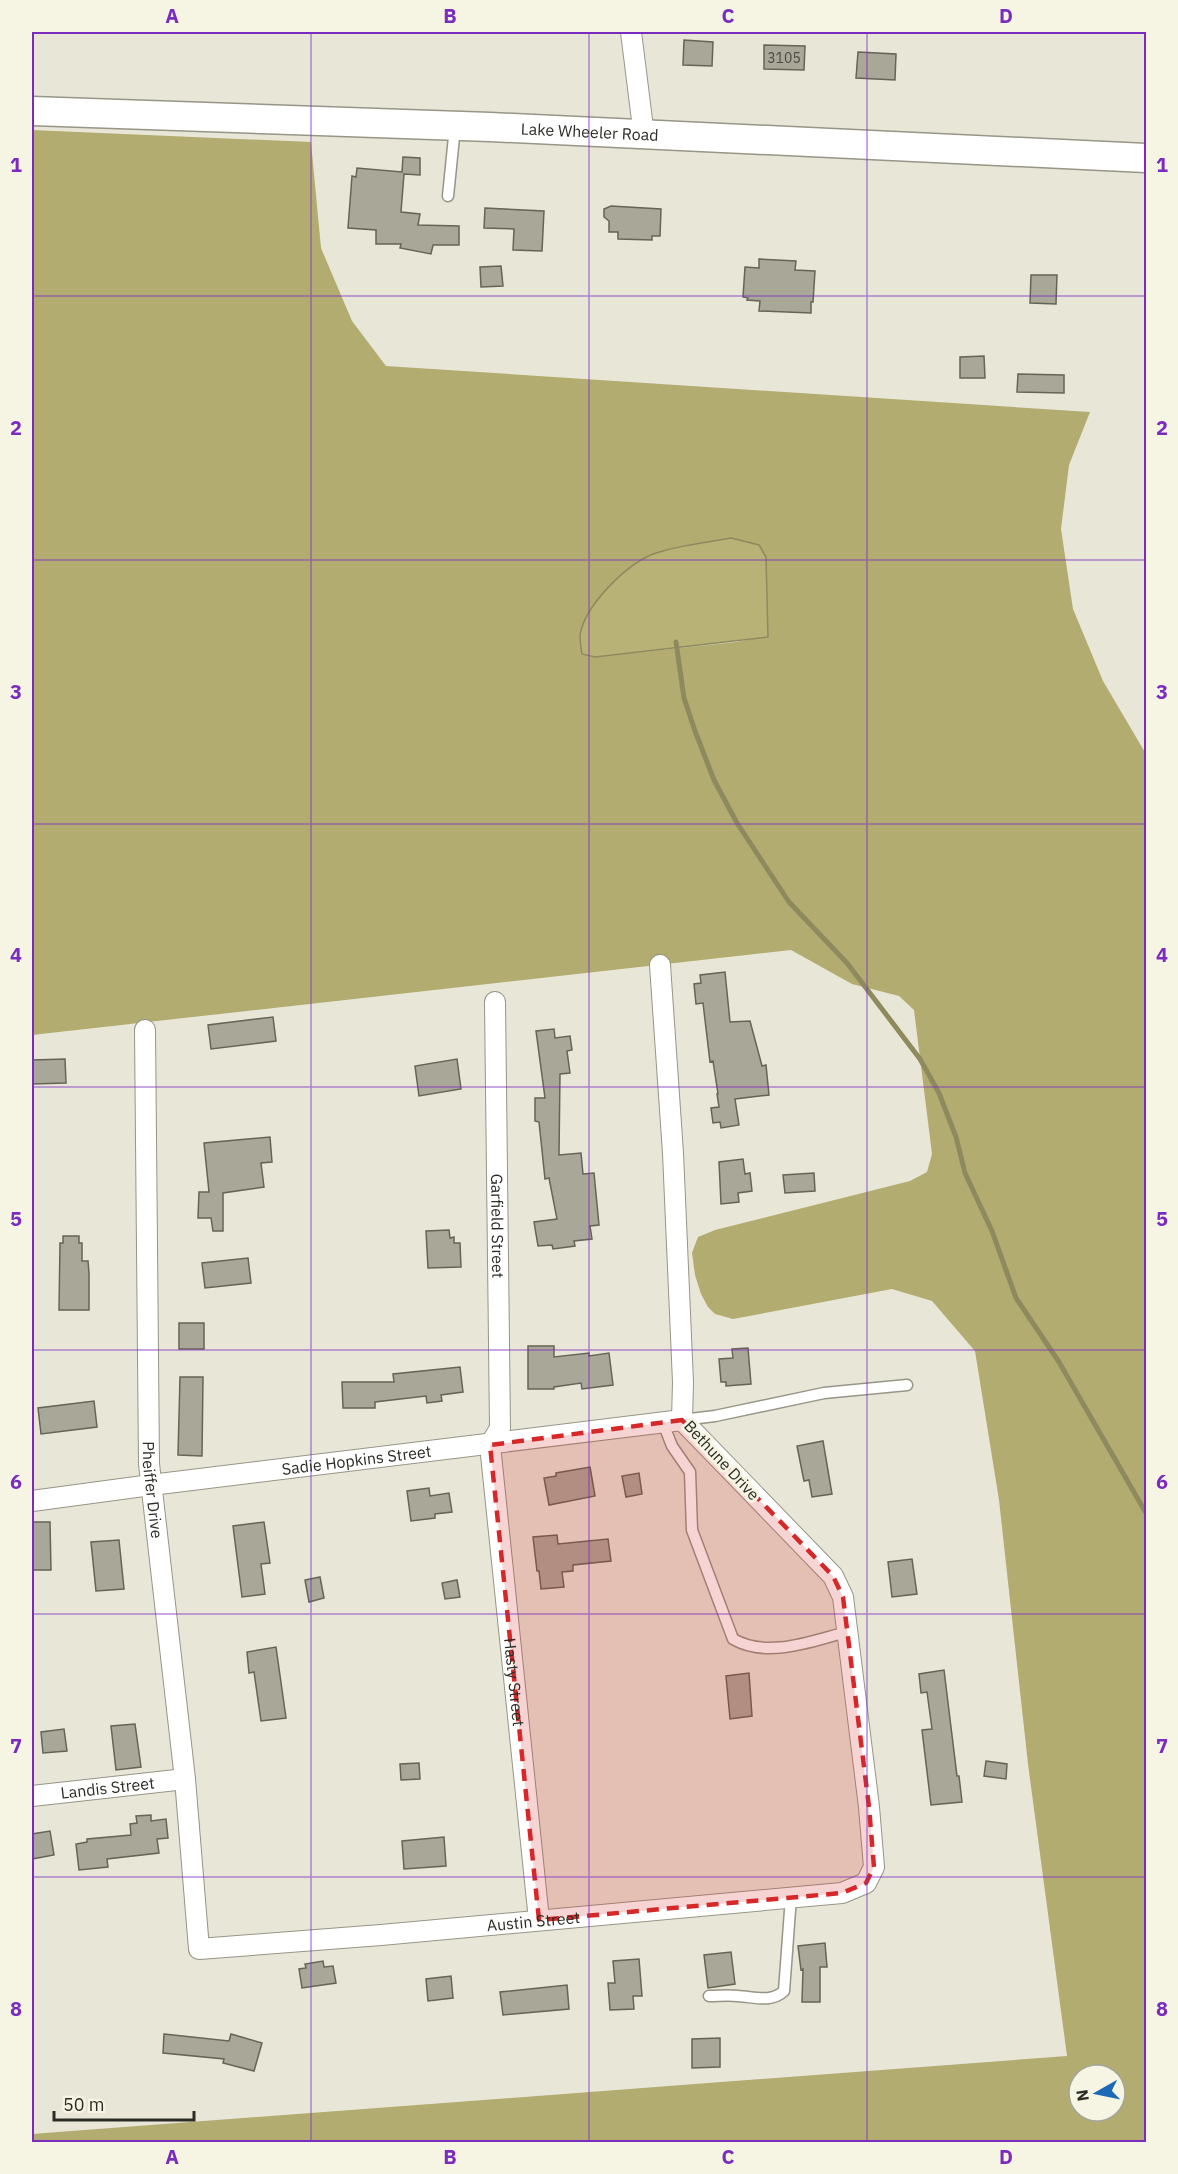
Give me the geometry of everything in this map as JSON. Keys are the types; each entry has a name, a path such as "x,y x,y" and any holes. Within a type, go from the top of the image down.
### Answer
{"street":[{"path":"631,32 644,136"},
{"name":"Lake Wheeler Road","path":"32,111 455,126 1146,158"},
{"name":"Bethune Drive","path":"660,965 673,1153 683,1382 672,1421 833,1576 843,1597 874,1867 866,1883"},
{"name":"Garfield Street","path":"490,1445 500,1428 495,1002"},
{"name":"Pheiffer Drive","path":"145,1030 151,1485 185,1779 199,1949"},
{"name":"Sadie Hopkins Street","path":"32,1501 672,1421"},
{"name":"Hasty Street","path":"490,1445 538,1920"},
{"name":"Landis Street","path":"32,1796 185,1779"},
{"name":"Austin Street","path":"199,1949 842,1893 866,1883"}],"lane":[{"path":"448,196 455,126"},
{"path":"847,1632 787,1646 766,1648 745,1646 733,1639 720,1599 692,1530 690,1472 672,1446 672,1421 715,1416 824,1393 907,1385"},
{"path":"709,1996 766,1999 778,1996 784,1991 791,1897"}],"highlighted area":[{"path":"682,1420 833,1576 843,1597 869,1807 874,1867 866,1883 842,1893 539,1920 490,1445"}],"shaded area":[{"path":"32,130 311,142 321,248 352,321 386,366 1090,412 1069,465 1061,529 1073,609 1103,681 1146,754 1146,2142 32,2142 32,2134 1067,2056 1028,1764 999,1500 975,1351 932,1301 892,1289 733,1319 715,1314 708,1307 695,1275 692,1253 698,1237 715,1230 910,1181 927,1172 932,1154 914,1010 899,996 852,984 791,950 32,1035","holes":["630,567 766,601 768,636 736,642 595,657 591,609 606,590"]},
{"path":"731,538 759,545 766,557 768,637 595,657 582,654 580,635 583,623 608,587 631,567 642,559 662,551"}],"building":[{"path":"684,40 713,42 712,66 683,65"},
{"path":"764,45 805,46 804,70 764,69"},
{"path":"858,52 896,54 895,80 856,78"},
{"path":"403,157 420,158 420,175 404,174 401,212 420,214 418,225 459,226 459,245 433,245 431,254 400,248 401,244 376,244 376,230 348,228 352,176 356,177 357,168 402,172"},
{"path":"611,206 661,209 660,236 652,236 652,240 618,239 618,232 609,232 609,221 604,217 604,209"},
{"path":"485,208 544,211 542,251 513,250 514,229 484,228"},
{"path":"759,259 796,261 795,270 815,271 811,313 759,311 760,301 747,300 748,298 743,297 745,267 759,268"},
{"path":"501,266 503,286 481,287 480,267"},
{"path":"1031,275 1057,275 1056,304 1030,303"},
{"path":"984,356 985,378 960,378 960,357"},
{"path":"1018,374 1064,375 1064,393 1017,392"},
{"path":"725,972 730,1022 750,1021 762,1066 766,1065 769,1095 735,1099 739,1125 721,1128 720,1122 713,1123 711,1108 719,1107 718,1094 713,1061 710,1062 703,1003 696,1004 694,984 701,983 700,975"},
{"path":"273,1017 276,1041 211,1049 208,1025"},
{"path":"554,1029 555,1038 570,1036 572,1050 567,1051 570,1073 560,1074 559,1155 581,1153 583,1174 594,1173 599,1225 590,1226 592,1239 574,1241 575,1246 553,1249 552,1245 538,1246 534,1222 557,1219 549,1178 545,1179 539,1122 535,1121 535,1098 545,1098 536,1031"},
{"path":"65,1059 66,1083 32,1084 32,1060"},
{"path":"457,1059 461,1089 419,1096 415,1066"},
{"path":"270,1137 272,1162 261,1163 264,1187 223,1193 223,1231 213,1231 211,1218 198,1218 199,1192 209,1192 204,1143"},
{"path":"743,1159 745,1174 750,1173 752,1191 738,1193 739,1202 721,1204 719,1162"},
{"path":"814,1173 815,1191 785,1193 783,1175"},
{"path":"449,1230 450,1238 454,1237 454,1243 460,1243 461,1267 428,1268 426,1231"},
{"path":"63,1236 79,1236 79,1243 82,1243 82,1261 88,1261 89,1310 59,1310 60,1243 63,1243"},
{"path":"248,1258 251,1283 205,1288 202,1263"},
{"path":"179,1323 204,1323 204,1349 179,1349"},
{"path":"528,1346 554,1346 554,1357 609,1353 613,1385 582,1389 581,1383 554,1387 554,1389 528,1389"},
{"path":"748,1348 751,1384 726,1386 726,1382 721,1382 719,1359 733,1358 732,1349"},
{"path":"460,1367 463,1392 441,1395 442,1401 427,1403 426,1396 375,1402 375,1408 343,1408 342,1382 394,1382 393,1374"},
{"path":"180,1377 203,1377 202,1456 178,1455"},
{"path":"94,1401 97,1427 41,1434 38,1408"},
{"path":"823,1441 832,1494 812,1497 809,1480 804,1481 797,1446"},
{"path":"590,1467 595,1496 549,1505 544,1478 556,1476 556,1473"},
{"path":"639,1473 642,1494 626,1497 622,1476"},
{"path":"429,1488 430,1496 449,1493 452,1512 435,1514 435,1518 411,1521 407,1491"},
{"path":"32,1522 50,1522 51,1570 32,1570"},
{"path":"264,1522 270,1563 261,1564 265,1594 242,1597 233,1526"},
{"path":"557,1535 558,1544 608,1539 611,1561 573,1565 573,1571 562,1572 564,1587 541,1589 533,1537"},
{"path":"119,1540 124,1589 96,1591 91,1542"},
{"path":"912,1559 917,1594 892,1597 888,1562"},
{"path":"320,1577 324,1598 309,1602 305,1580"},
{"path":"457,1580 460,1597 445,1599 442,1583"},
{"path":"276,1647 286,1718 261,1721 254,1672 249,1673 247,1652"},
{"path":"944,1670 962,1802 931,1805 922,1730 932,1729 927,1692 921,1693 919,1674"},
{"path":"749,1673 752,1716 730,1719 726,1676"},
{"path":"135,1724 141,1767 116,1770 111,1726"},
{"path":"64,1729 67,1751 43,1753 41,1732"},
{"path":"986,1761 1007,1764 1006,1779 984,1776"},
{"path":"419,1763 420,1779 401,1780 400,1764"},
{"path":"151,1815 151,1821 166,1819 168,1838 157,1839 159,1853 107,1859 108,1867 79,1870 76,1844 87,1842 87,1839 131,1835 130,1824 137,1823 136,1816"},
{"path":"50,1831 54,1855 32,1859 32,1834"},
{"path":"444,1837 446,1866 404,1869 402,1841"},
{"path":"825,1943 827,1967 820,1967 820,2002 802,2002 803,1969 801,1970 798,1946"},
{"path":"731,1952 735,1984 708,1988 704,1955"},
{"path":"639,1959 642,1996 633,1996 634,2009 610,2010 608,1983 615,1983 613,1961"},
{"path":"323,1961 324,1967 333,1966 336,1983 302,1988 299,1969 306,1968 305,1964"},
{"path":"451,1976 453,1998 428,2001 426,1979"},
{"path":"567,1985 569,2009 503,2015 500,1992"},
{"path":"164,2034 229,2041 231,2034 262,2043 254,2071 223,2063 224,2059 163,2053"},
{"path":"720,2038 720,2067 692,2068 692,2039"}],"waterway":[{"path":"676,642 684,698 695,731 714,780 737,823 789,902 847,963 920,1059 939,1093 956,1137 965,1173 992,1231 1016,1298 1059,1362 1146,1513"}]}
